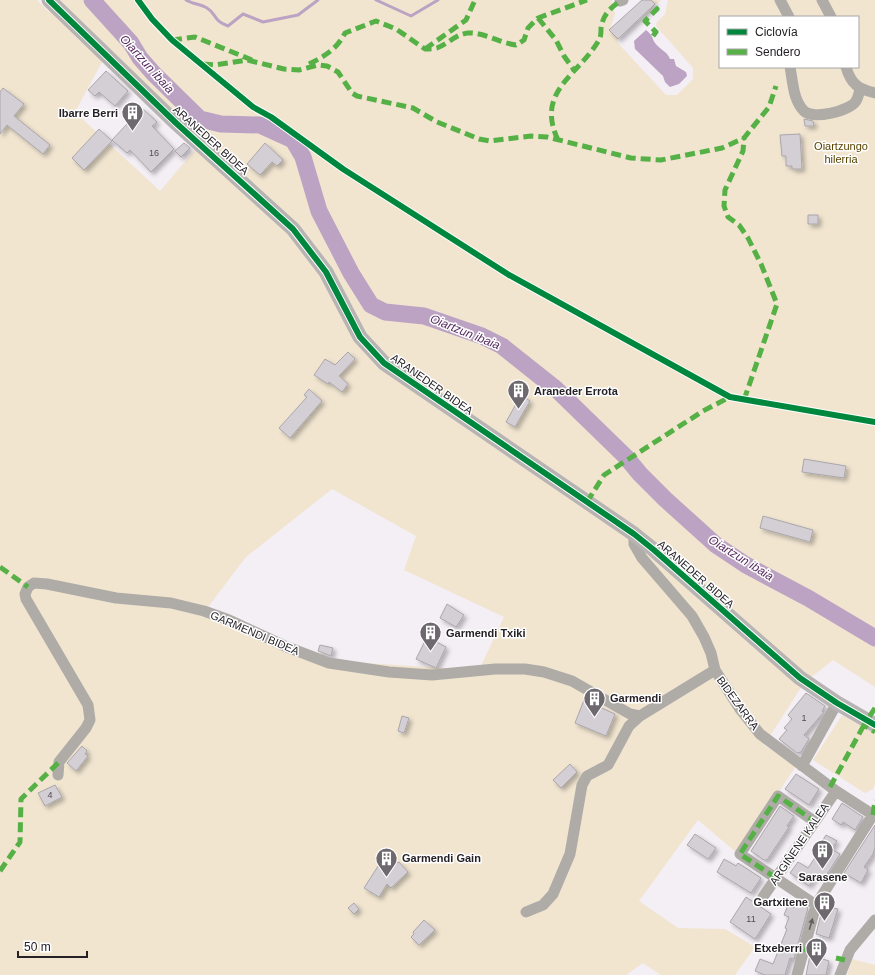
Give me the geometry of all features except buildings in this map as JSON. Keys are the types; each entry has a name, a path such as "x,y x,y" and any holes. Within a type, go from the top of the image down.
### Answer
{"street":[{"name":"ARANEDER BIDEA","path":"50,0 176,122 293,229 326,272 360,337 384,363 634,534 788,668 837,703 872,723"},
{"path":"780,0 788,16"},
{"path":"822,0 830,16"},
{"path":"790,68 798,102 805,112 815,116 827,114 852,105 856,102 860,89"},
{"path":"846,68 852,84 860,89 875,93"},
{"name":"BIDEZARRA","path":"634,534 634,544 642,558 696,623 711,653 715,670 740,709 760,734 802,766 874,815"},
{"name":"GARMENDI BIDEA","path":"58,775 59,762 86,728 90,720 90,712 88,705 26,599 25,594 28,587 34,584 47,584 116,598 185,606 229,620 287,647 329,663 413,674 432,675 495,669 525,669 544,672 572,681 630,714 640,716"},
{"path":"526,912 543,905 553,894 570,854 582,785 587,776 608,765 629,726 640,716 715,670"},
{"path":"802,766 837,703"},
{"name":"ARGIÑENE KALEA","path":"763,897 836,790"},
{"path":"814,821 778,796 740,854 816,905"},
{"path":"797,975 816,905 874,815"},
{"path":"840,975 850,950 875,920"}],"green space":[{"name":"Oiartzungo hilerria","path":"0,0 37,0 50,13 42,0 612,0 615,14 610,29 643,0 661,0 618,39 617,42 666,95 677,95 693,79 693,68 656,26 657,22 665,14 668,0 875,0 875,687 833,660 804,683 764,745 796,766 738,854 698,820 639,901 678,928 725,929 755,947 735,975 661,975 643,963 626,975 0,975","holes":["102,62 206,137 160,191 75,112","332,489 416,536 404,570 504,617 479,670 331,661 208,607 246,557"]},
{"path":"842,715 875,733 875,784 873,789 865,793 813,760"},
{"path":"852,959 875,965 875,975 847,975"}],"shaded area":[{"path":"646,30 651,35 655,43 667,54 670,59 674,59 676,66 686,72 687,76 679,84 670,87 665,82 663,76 635,49 634,41"}],"waterway":[{"name":"Oiartzun ibaia","path":"92,0 131,43 140,58 154,74 200,119 221,124 260,125 293,140 303,157 319,211 351,273 371,305 385,312 424,316 482,336 502,346 556,389 626,457 640,474 665,499 716,545 746,565 808,598 875,638"},
{"path":"186,0 207,8 217,20 228,26 243,14 263,22 298,15 318,0"},
{"path":"376,0 411,16 438,0"}],"marked path":[{"path":"425,49 466,20 475,0"},
{"path":"309,64 330,52 342,39 345,33 376,21 396,29 425,49 437,48 460,35 468,33 480,34 516,45 524,40 528,28 538,18 587,0"},
{"path":"558,140 552,123 552,109 555,96 562,85 590,53 599,40 601,36 602,23 605,16 620,1"},
{"path":"653,36 656,32 645,21 657,9 654,6"},
{"path":"538,18 556,40 564,56 574,70"},
{"path":"172,40 195,37 252,60"},
{"path":"203,64 215,65 247,60 284,69 299,70 318,65 327,66 338,72 352,93 357,96 413,108 437,122 479,139 490,141 531,136 547,137 631,158 661,160 722,148 744,138 769,107 776,86"},
{"path":"744,138 743,151 725,190 724,206 728,217 739,225 748,238 761,264 777,304 744,400"},
{"path":"587,502 604,475 703,411 730,397"},
{"path":"0,567 28,587"},
{"path":"875,708 864,725 875,732"},
{"path":"830,787 864,725"},
{"path":"0,871 20,842 21,799 59,762"},
{"path":"776,878 740,854 778,796 814,821"},
{"path":"873,815 875,800"},
{"path":"804,949 825,955"},
{"path":"836,958 845,960"}],"cycle path":[{"path":"49,0 176,123 293,229 326,272 360,337 384,363 634,534 800,678 837,703 875,725"},
{"path":"138,0 152,19 172,40 253,107 271,117 343,169 509,275 730,397 875,422"}],"place":[{"name":"Ibarre Berri","path":"133,132"},
{"name":"Araneder Errota","path":"518,410"},
{"name":"Garmendi Txiki","path":"431,652"},
{"name":"Garmendi","path":"595,718"},
{"name":"Sarasene","path":"823,870"},
{"name":"Garmendi Gain","path":"386,878"},
{"name":"Gartxitene","path":"824,922"},
{"name":"Etxeberri","path":"817,968"}]}
